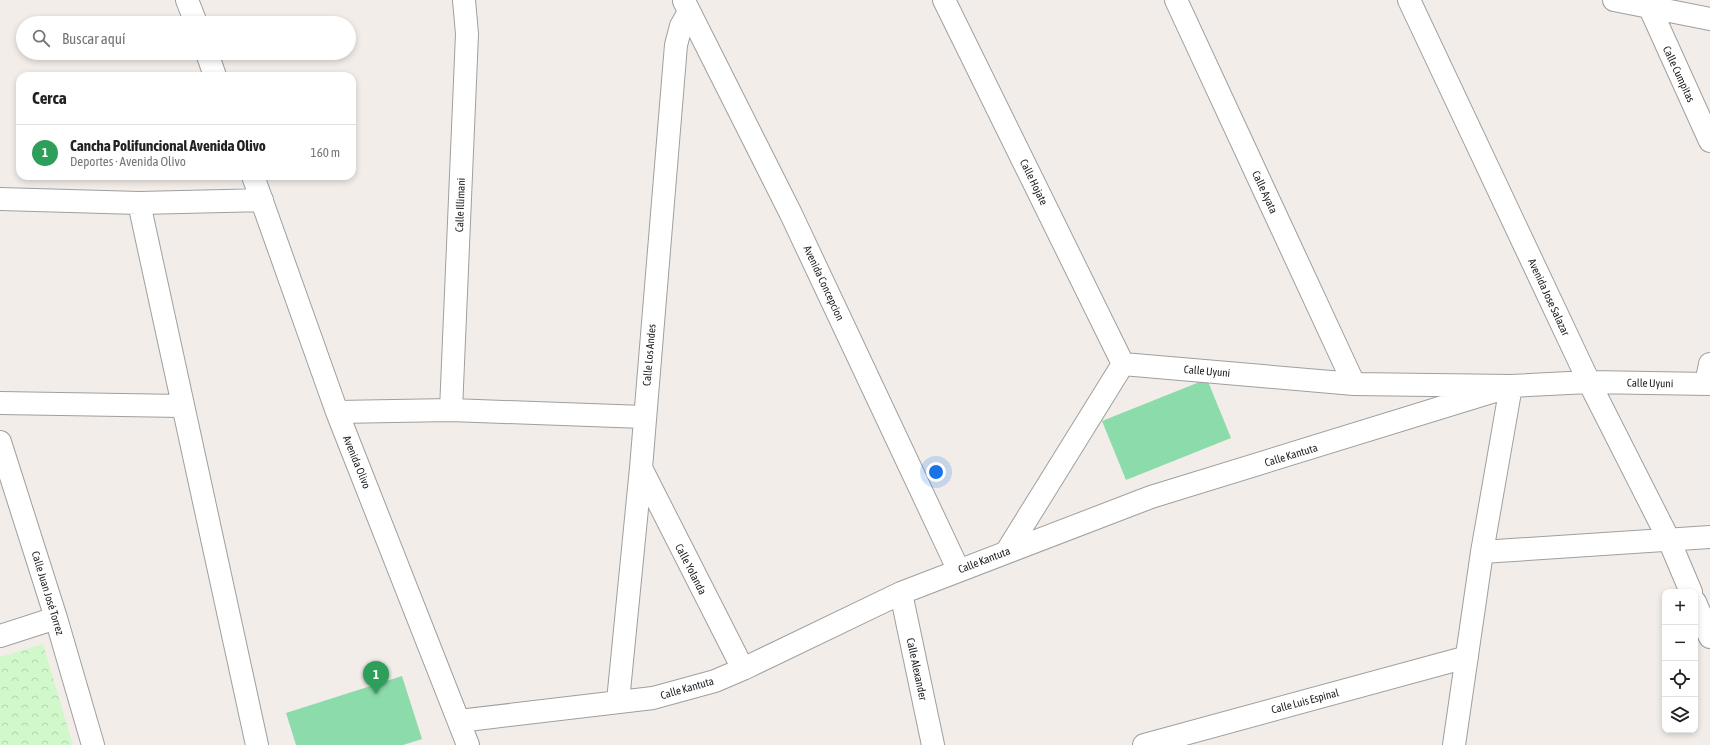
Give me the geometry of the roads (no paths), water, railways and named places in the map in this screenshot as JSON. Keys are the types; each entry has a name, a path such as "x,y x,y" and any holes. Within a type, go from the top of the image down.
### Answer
{"street":[{"path":"187,0 193,16"},
{"name":"Calle Illimani","path":"451,410 467,34 464,0"},
{"name":"Calle Hojate","path":"944,0 1123,364"},
{"name":"Calle Ayata","path":"1176,0 1354,384"},
{"name":"Avenida Jose Salazar","path":"1409,0 1589,382 1669,540 1690,589"},
{"path":"1614,0 1710,19"},
{"name":"Calle Los Andes","path":"618,701 641,468 644,417 676,45 686,6"},
{"name":"Avenida Concepcion","path":"686,6 791,214 958,569"},
{"name":"Calle Cumpitas","path":"1649,6 1710,141"},
{"path":"209,60 214,72"},
{"name":"Avenida Olivo","path":"254,180 337,412 468,745"},
{"path":"0,199 139,203 262,200"},
{"path":"139,203 257,745"},
{"path":"1007,551 1123,364"},
{"name":"Calle Uyuni","path":"1123,364 1354,384 1512,386 1709,377"},
{"path":"1454,745 1482,552 1512,386"},
{"name":"Calle Kantuta","path":"459,721 653,698 688,689 743,670 901,593 958,569 1151,497 1512,386"},
{"path":"0,404 182,406"},
{"path":"337,412 451,410 644,417"},
{"name":"Calle Juan José Torrez","path":"0,442 56,618 93,745"},
{"name":"Calle Yolanda","path":"641,468 743,670"},
{"path":"1482,552 1710,537"},
{"name":"Calle Alexander","path":"901,593 932,745"},
{"path":"1698,609 1710,637"},
{"path":"0,636 56,618"},
{"name":"Calle Luis Espinal","path":"1144,745 1467,657"}],"place":[{"name":"Cancha Polifuncional Avenida Olivo","path":"376,694"}]}
